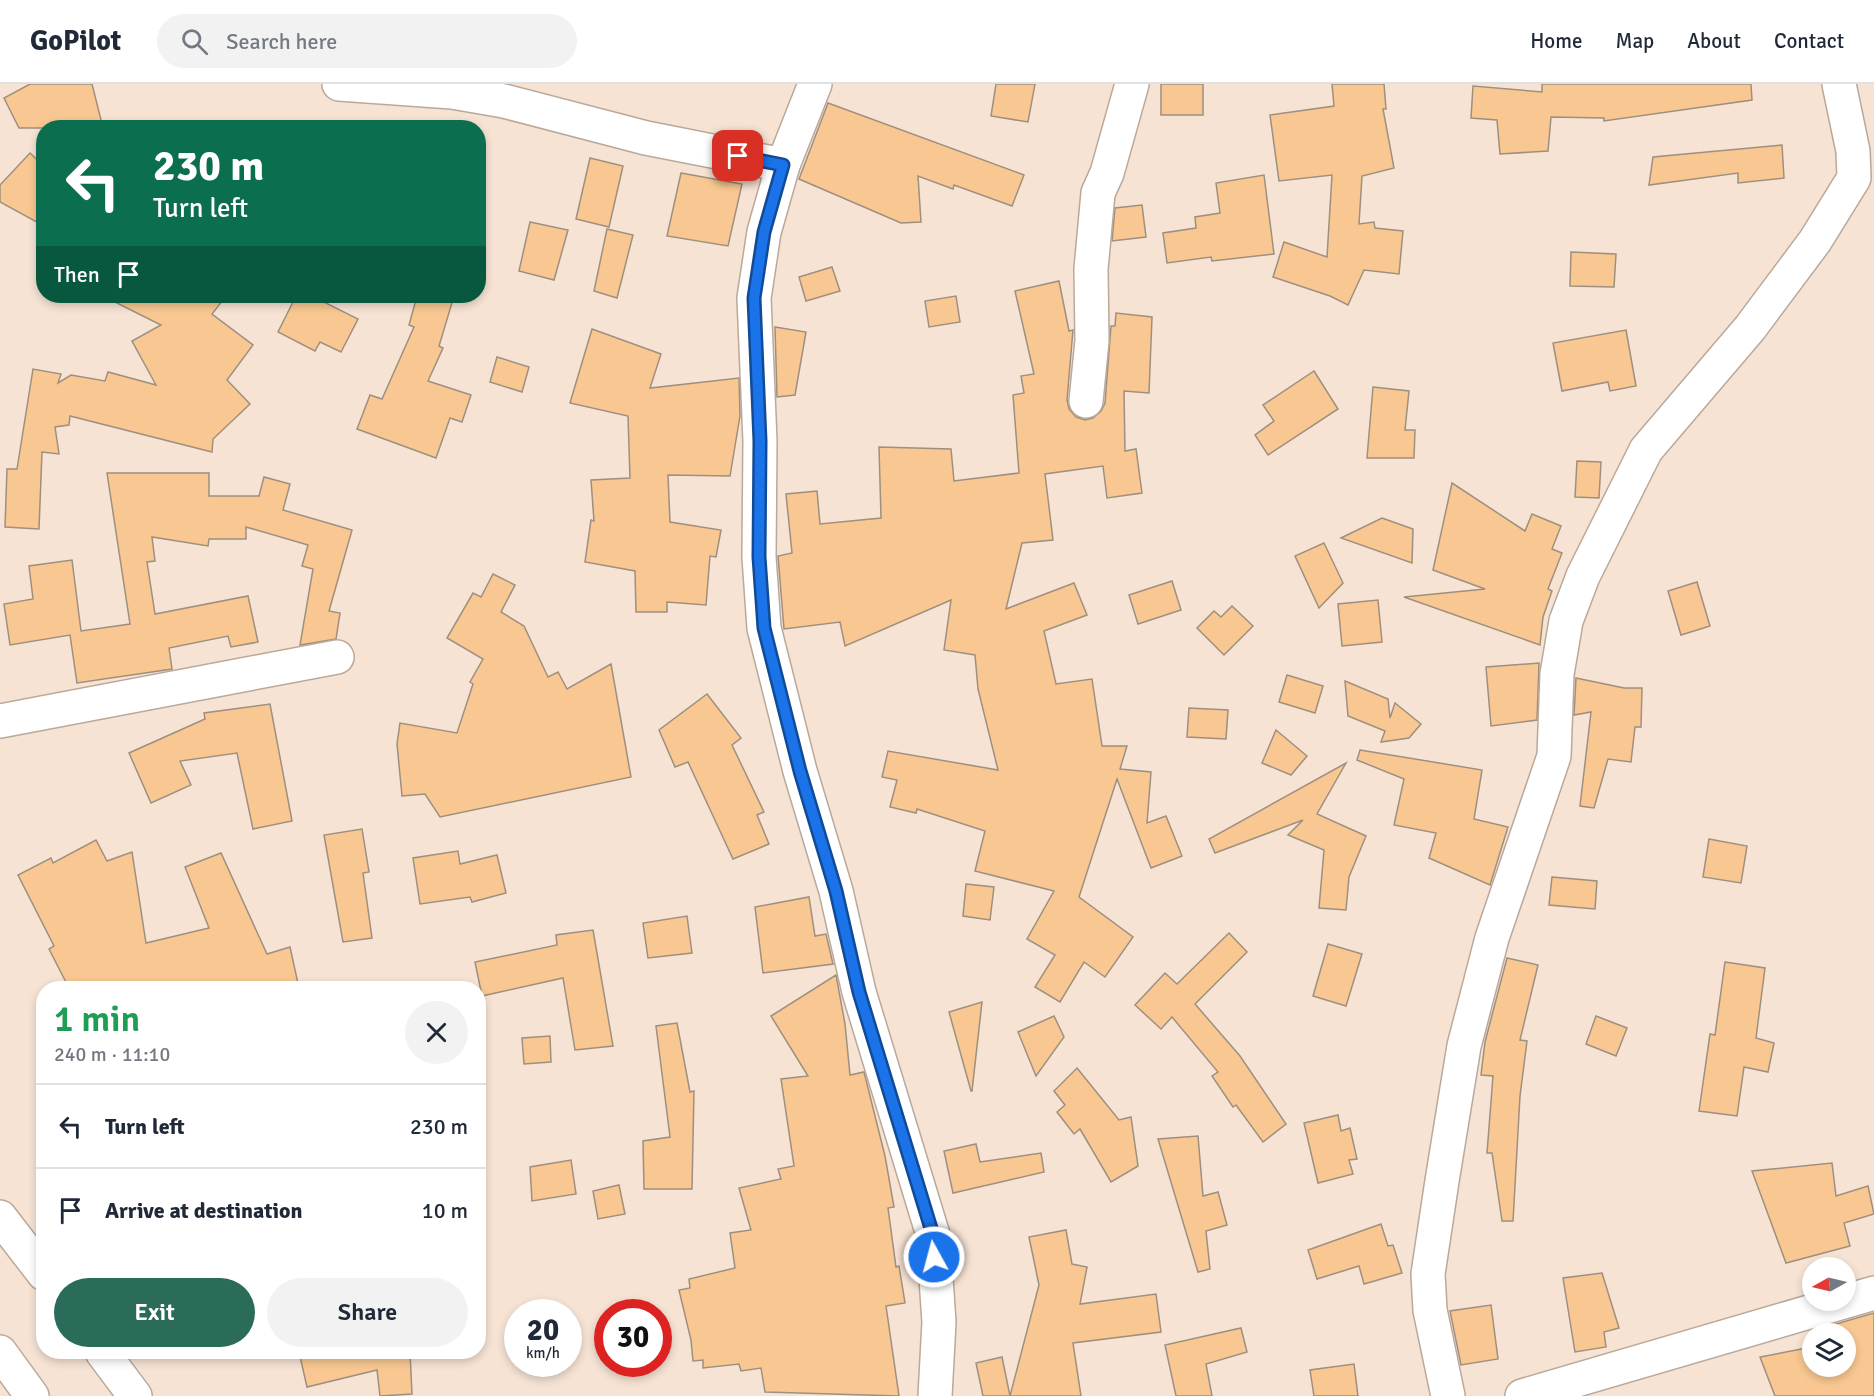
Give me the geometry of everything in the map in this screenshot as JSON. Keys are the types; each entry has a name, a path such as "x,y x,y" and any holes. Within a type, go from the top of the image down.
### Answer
{"street":[{"path":"339,84 452,92 504,101 646,138 783,165"},
{"path":"815,84 783,165 764,232 754,298 760,441 759,557 764,628 800,771 836,891 859,992 933,1235 939,1322 935,1396"},
{"path":"1086,400 1092,341 1091,269 1098,193 1107,173 1132,84"},
{"path":"1448,1396 1430,1310 1428,1274 1464,1046 1492,938 1554,756 1557,674 1566,621 1583,576 1646,450 1750,328 1815,241 1850,186 1854,178 1853,151 1839,84"},
{"path":"0,721 337,657"},
{"path":"0,1217 36,1264"},
{"path":"1522,1396 1874,1293"},
{"path":"0,1352 32,1396"},
{"path":"107,1359 135,1396"}],"building":[{"path":"30,84 92,84 101,120 36,120 36,128 19,128 4,98"},
{"path":"996,84 1035,84 1028,122 991,116"},
{"path":"1161,84 1203,84 1203,115 1161,115"},
{"path":"1332,84 1384,84 1386,109 1383,109 1394,168 1362,176 1359,224 1374,222 1375,228 1403,231 1399,274 1364,270 1348,305 1330,296 1273,277 1284,242 1327,257 1332,175 1279,181 1270,115 1334,106"},
{"path":"1542,84 1751,84 1752,100 1604,121 1604,118 1551,117 1548,151 1500,154 1497,120 1471,118 1473,86 1542,92"},
{"path":"828,103 1024,175 1012,206 954,185 953,189 918,176 921,222 901,223 799,179"},
{"path":"1782,145 1784,178 1738,183 1738,173 1649,185 1653,157"},
{"path":"30,153 36,159 36,222 0,202 0,185"},
{"path":"590,158 623,166 609,227 576,219"},
{"path":"681,173 742,184 728,246 667,236"},
{"path":"1264,175 1274,254 1212,261 1211,257 1167,263 1163,233 1196,228 1195,217 1220,213 1216,183"},
{"path":"1142,205 1146,237 1112,241 1115,208"},
{"path":"530,222 568,230 554,280 519,271"},
{"path":"607,229 633,235 617,298 594,291"},
{"path":"1571,252 1616,254 1614,287 1570,286"},
{"path":"832,267 840,291 806,301 799,277"},
{"path":"1059,281 1069,331 1073,330 1067,400 1069,409 1076,417 1085,420 1093,418 1101,411 1105,403 1111,326 1115,326 1116,313 1152,317 1149,393 1124,391 1125,451 1136,449 1142,493 1107,498 1103,466 1045,474 1053,540 1022,543 1006,609 1074,583 1087,615 1044,631 1056,684 1092,679 1102,746 1127,746 1120,769 1151,772 1147,823 1166,816 1182,856 1151,868 1117,779 1079,897 1133,937 1105,977 1084,962 1060,1002 1035,987 1055,955 1027,939 1054,891 975,871 985,831 917,809 916,813 890,807 897,780 882,777 888,751 998,770 978,689 975,655 944,650 951,600 845,646 840,622 784,629 778,556 792,553 786,494 817,491 820,524 881,518 879,447 951,449 954,481 1019,473 1013,395 1024,393 1021,376 1034,374 1015,291"},
{"path":"956,296 960,322 929,327 925,301"},
{"path":"117,303 221,303 212,314 253,345 227,380 250,404 213,439 212,452 70,416 69,425 55,427 59,454 42,452 39,529 5,527 7,469 17,469 33,369 61,374 58,383 71,375 105,381 108,372 156,385 132,341 161,325"},
{"path":"292,303 326,303 358,319 341,352 320,342 315,351 278,332"},
{"path":"415,303 452,303 439,346 443,348 428,381 471,395 462,422 450,418 436,458 357,429 370,395 382,399 414,327 409,325"},
{"path":"775,327 806,332 795,395 777,397"},
{"path":"592,329 661,354 650,388 739,378 740,416 730,476 668,475 670,522 721,530 716,557 710,556 706,605 667,602 667,612 636,612 635,571 585,562 591,520 594,521 591,480 630,478 628,416 570,403"},
{"path":"1626,330 1636,386 1610,391 1608,382 1562,391 1553,343"},
{"path":"497,357 529,367 522,392 490,382"},
{"path":"1314,371 1338,409 1268,455 1255,435 1274,421 1263,405"},
{"path":"1373,387 1409,391 1405,430 1415,430 1414,458 1367,458"},
{"path":"1577,461 1601,462 1599,498 1575,497"},
{"path":"107,473 209,473 209,496 259,496 264,477 290,484 283,510 352,530 329,611 340,613 336,639 300,645 313,569 302,566 308,545 246,527 246,539 209,539 208,546 152,537 155,561 147,562 155,614 248,596 258,642 231,647 228,636 169,648 172,669 77,683 70,635 10,645 4,604 33,599 29,566 72,560 81,631 130,624"},
{"path":"1452,483 1525,531 1532,514 1561,526 1552,549 1562,553 1548,589 1552,591 1543,617 1540,645 1404,597 1485,589 1433,570"},
{"path":"1382,518 1413,529 1412,563 1341,538"},
{"path":"1324,543 1343,583 1319,608 1295,556"},
{"path":"493,574 515,585 501,612 524,626 548,677 558,672 567,689 611,664 631,777 440,817 425,794 402,796 397,744 400,723 457,733 473,684 470,682 483,659 447,638 473,593 481,597"},
{"path":"1172,581 1181,610 1138,624 1129,595"},
{"path":"1697,582 1710,626 1681,635 1668,591"},
{"path":"1378,600 1382,642 1342,646 1338,604"},
{"path":"1232,606 1253,626 1224,655 1197,628 1214,611 1221,617"},
{"path":"1539,663 1537,720 1491,726 1486,667"},
{"path":"1287,675 1323,686 1315,713 1279,702"},
{"path":"1576,678 1624,688 1642,688 1641,727 1635,727 1631,762 1608,759 1594,808 1580,806 1591,712 1574,715"},
{"path":"1345,681 1388,699 1390,718 1395,703 1421,724 1409,738 1381,742 1385,731 1348,716"},
{"path":"707,694 741,738 732,745 764,812 757,815 769,844 733,859 688,762 675,767 659,730"},
{"path":"270,704 292,821 253,829 237,753 180,761 191,785 151,803 129,753 205,719 204,713"},
{"path":"1189,708 1228,710 1226,739 1187,737"},
{"path":"1276,730 1307,756 1291,775 1262,763"},
{"path":"1360,750 1482,770 1474,819 1508,827 1490,885 1429,858 1436,833 1394,825 1404,779 1357,760"},
{"path":"1346,763 1317,814 1366,836 1349,877 1346,910 1319,908 1324,850 1288,835 1303,820 1215,853 1209,839"},
{"path":"362,829 369,872 363,873 372,938 343,942 324,835"},
{"path":"1709,839 1747,846 1741,883 1703,877"},
{"path":"96,840 107,861 132,852 146,943 209,928 185,867 221,853 267,954 290,947 297,981 65,981 49,949 54,946 18,875 51,858 53,863"},
{"path":"458,851 460,864 497,855 506,893 472,902 470,897 420,904 413,858"},
{"path":"1552,877 1597,881 1595,909 1549,905"},
{"path":"966,884 994,887 990,920 963,916"},
{"path":"809,897 815,936 826,934 833,964 763,973 755,907"},
{"path":"687,916 692,953 648,958 643,923"},
{"path":"593,930 613,1046 575,1050 563,978 486,995 486,981 479,981 475,962 557,945 556,935"},
{"path":"1229,933 1247,952 1195,1004 1240,1056 1286,1124 1263,1142 1236,1105 1233,1107 1212,1076 1218,1072 1172,1017 1161,1029 1135,1005 1165,973 1177,984"},
{"path":"1328,944 1362,954 1346,1006 1313,996"},
{"path":"1507,958 1538,965 1520,1040 1527,1041 1520,1096 1513,1221 1502,1221 1492,1153 1487,1153 1493,1076 1481,1075 1485,1042"},
{"path":"1725,962 1765,968 1756,1038 1774,1043 1768,1072 1744,1067 1737,1116 1699,1111 1710,1034 1715,1035"},
{"path":"836,975 845,1024 850,1075 864,1072 885,1156 894,1207 888,1208 896,1267 899,1266 905,1303 886,1306 899,1396 765,1392 761,1368 741,1371 739,1364 703,1368 703,1360 693,1361 691,1340 679,1290 690,1288 689,1279 735,1268 730,1233 751,1230 739,1188 781,1179 778,1169 794,1166 781,1079 808,1076 771,1016"},
{"path":"982,1002 972,1091 971,1091 949,1012"},
{"path":"1054,1016 1064,1037 1036,1076 1018,1032"},
{"path":"1596,1016 1627,1028 1616,1056 1586,1044"},
{"path":"677,1023 690,1092 694,1091 692,1189 644,1189 643,1141 670,1137 656,1026"},
{"path":"550,1036 551,1062 524,1064 522,1038"},
{"path":"1077,1068 1119,1120 1131,1117 1138,1166 1111,1182 1080,1129 1074,1134 1057,1112 1065,1105 1054,1091"},
{"path":"1338,1115 1341,1131 1350,1128 1357,1159 1349,1160 1353,1174 1318,1183 1304,1123"},
{"path":"1198,1136 1203,1196 1218,1192 1227,1225 1206,1231 1210,1269 1198,1272 1158,1139"},
{"path":"976,1144 980,1162 1041,1153 1044,1172 953,1193 944,1151"},
{"path":"571,1160 576,1194 532,1201 530,1167"},
{"path":"1832,1163 1836,1196 1868,1186 1874,1214 1844,1223 1850,1246 1786,1263 1752,1171"},
{"path":"619,1185 625,1214 598,1219 593,1191"},
{"path":"1381,1224 1388,1246 1393,1245 1402,1273 1364,1284 1359,1266 1317,1279 1308,1250"},
{"path":"1066,1230 1072,1264 1087,1267 1080,1304 1156,1294 1161,1332 1073,1343 1081,1396 1010,1396 1039,1285 1029,1237"},
{"path":"1602,1273 1619,1328 1604,1332 1606,1347 1575,1352 1563,1278"},
{"path":"1491,1305 1498,1359 1461,1365 1450,1311"},
{"path":"1874,1313 1874,1396 1775,1396 1760,1357 1802,1349 1802,1377 1856,1377 1856,1323 1840,1323"},
{"path":"1241,1328 1247,1352 1206,1364 1212,1396 1176,1396 1165,1345"},
{"path":"1002,1357 1010,1396 983,1396 976,1363"},
{"path":"301,1359 410,1359 412,1394 380,1396 377,1370 307,1387"},
{"path":"1354,1364 1358,1396 1314,1396 1310,1370"}],"route":[{"path":"738,156 783,165 764,232 754,298 760,441 759,557 764,628 800,771 836,891 859,992 933,1235 934,1257"}]}
